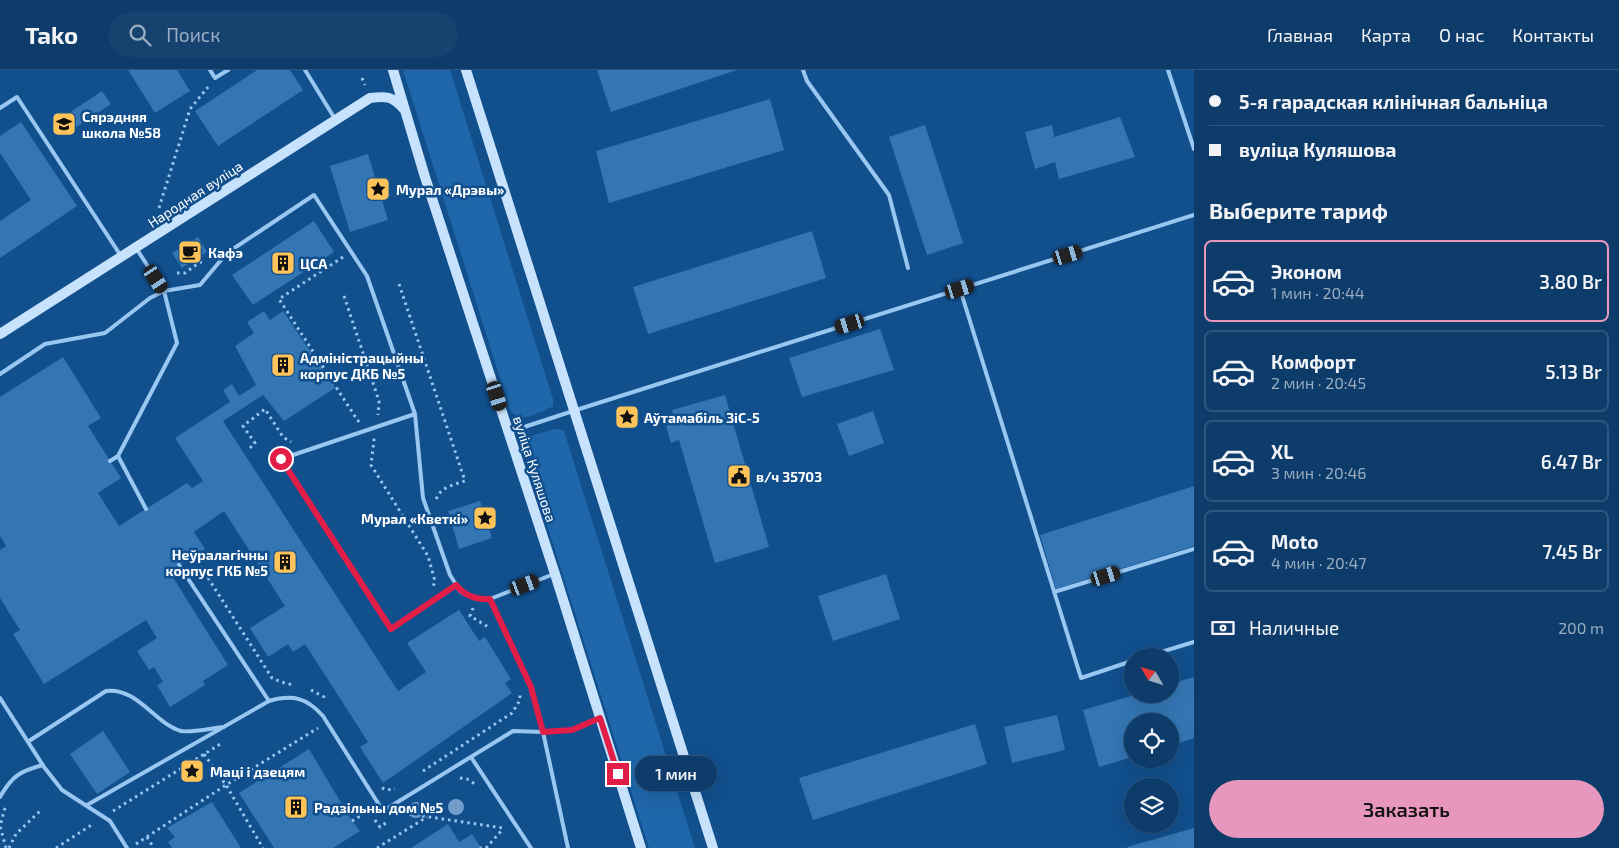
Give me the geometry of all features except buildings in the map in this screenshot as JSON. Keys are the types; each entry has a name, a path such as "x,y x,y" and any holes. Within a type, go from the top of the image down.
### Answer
{"main road":[{"name":"вуліца Куляшова","path":"393,70 425,177 555,574 641,848"},
{"path":"466,70 713,848"},
{"name":"Народная вуліца","path":"0,334 370,98 384,96 396,100 406,111"}],"lane":[{"path":"210,70 215,78 228,70"},
{"path":"305,70 335,120"},
{"path":"803,70 807,81 888,195 908,268"},
{"path":"1168,70 1194,150"},
{"path":"0,108 17,98 122,257"},
{"path":"0,374 45,344 105,333 150,298 164,292 200,285 226,253 314,195 367,276 415,414 423,498 450,576 461,592 476,599 490,599 555,574"},
{"path":"509,432 573,410 1194,215"},
{"path":"110,461 118,456 177,343 164,292 136,248"},
{"path":"960,289 1081,678 1124,664"},
{"path":"415,414 281,459 391,629 456,585"},
{"path":"118,456 146,509"},
{"path":"1054,592 1194,549"},
{"path":"179,565 269,701"},
{"path":"490,599 531,687 543,732 568,848"},
{"path":"1174,648 1194,642"},
{"path":"28,742 106,691 113,690 131,696 166,724 183,732 227,726"},
{"path":"0,698 62,790 110,821 128,848"},
{"path":"87,805 269,701 279,698 299,699 308,703 323,716 383,810 513,731 543,732 572,730 600,718"},
{"path":"472,757 531,848"},
{"path":"0,797 8,783 24,770 43,764"}],"path":[{"path":"159,208 190,109 215,78"},
{"path":"346,256 279,298 358,421 374,440 371,465 428,556 435,581 433,588"},
{"path":"177,273 185,273 200,262 215,267"},
{"path":"399,284 465,481 442,489 436,499 436,505"},
{"path":"344,296 379,401 378,415 372,417"},
{"path":"250,448 255,443 243,426 266,409 283,437 290,443 296,440"},
{"path":"349,424 365,419"},
{"path":"194,556 272,678 297,687"},
{"path":"476,599 470,616 490,628 493,636"},
{"path":"417,775 512,713 520,700 520,692 516,684"},
{"path":"306,689 324,697 329,705"},
{"path":"128,848 318,728 313,722"},
{"path":"56,848 227,740"},
{"path":"204,754 226,785 263,848"},
{"path":"458,778 467,779 479,791"},
{"path":"381,787 393,790 401,785"},
{"path":"5,806 0,826 7,848"},
{"path":"410,808 401,813 503,828"},
{"path":"7,848 16,834 42,809"},
{"path":"352,821 370,810 380,826 394,817"},
{"path":"377,848 427,817"},
{"path":"499,821 503,828"},
{"path":"486,848 503,828"},
{"path":"147,837 154,848"}],"shaded area":[{"path":"403,70 450,70 553,399 553,406 545,410 521,417 515,415 510,410"},
{"path":"553,429 564,431 695,848 649,848 524,452 524,443 529,437"}],"place":[{"name":"Сярэдняя школа №58","path":"64,124"},
{"name":"Мурал «Дрэвы»","path":"378,189"},
{"name":"Кафэ","path":"190,252"},
{"name":"ЦСА","path":"283,263"},
{"name":"Адміністрацыйны корпус ДКБ №5","path":"283,365"},
{"name":"Аўтамабіль ЗіС-5","path":"627,417"},
{"name":"в/ч 35703","path":"739,476"},
{"name":"Мурал «Кветкі»","path":"485,518"},
{"name":"Неўралагічны корпус ГКБ №5","path":"285,562"},
{"name":"Маці і дзецям","path":"192,771"},
{"name":"Радзільны дом №5","path":"296,807"}],"route":[{"path":"281,459 391,629 456,585 467,596 482,600 490,599 531,687 543,732 572,730 600,718 618,774"}]}
